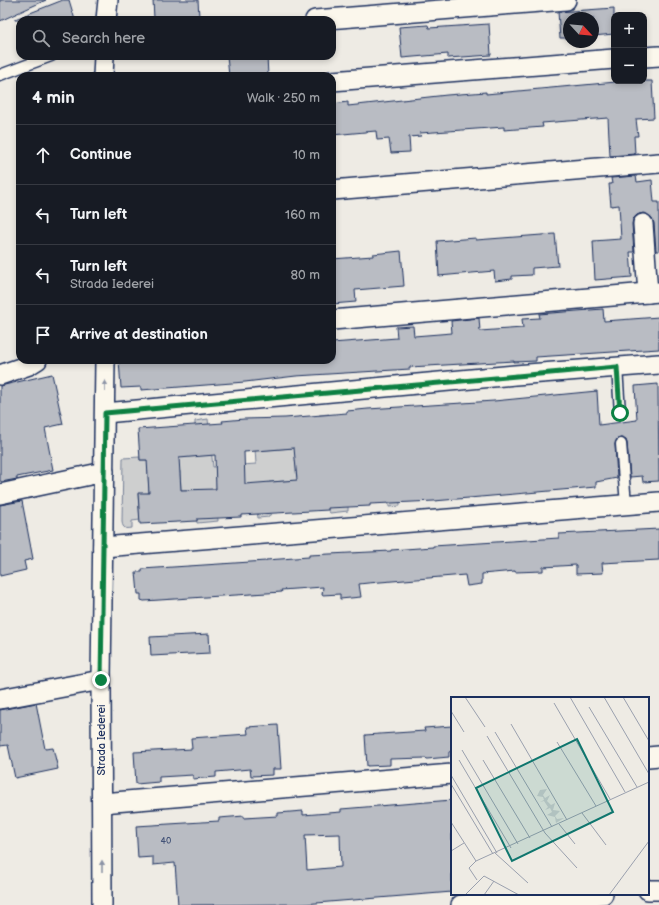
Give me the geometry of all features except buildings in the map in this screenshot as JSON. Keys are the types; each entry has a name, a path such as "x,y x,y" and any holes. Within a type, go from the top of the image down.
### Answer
{"street":[{"path":"106,16 108,0"},
{"path":"336,18 566,0"},
{"path":"647,57 659,56"},
{"path":"336,81 611,59"},
{"path":"103,72 104,60"},
{"path":"336,190 659,163"},
{"path":"336,320 654,293 643,224"},
{"path":"0,375 31,364"},
{"name":"Strada Iederei","path":"102,905 101,680 105,364"},
{"path":"105,413 659,364"},
{"path":"0,494 104,472"},
{"path":"103,547 659,502"},
{"path":"0,699 101,680"},
{"path":"649,757 659,756"},
{"path":"102,803 451,774"},
{"path":"461,905 589,895"}],"lane":[{"path":"0,74 40,60"},
{"path":"617,367 620,413"},
{"path":"621,444 626,504"}],"shaded area":[{"path":"329,414 332,453 398,472 400,506 389,507 387,473 348,507 348,511 330,513 328,510 326,479 269,482 271,513 269,517 258,518 257,510 216,487 218,521 197,523 195,490 181,490 180,471 148,473 149,493 138,494 140,520 132,521 132,528 126,528 123,526 123,458 140,457 140,460 153,460 195,425 195,421 208,419 213,467 256,464 253,419 264,450 321,446 319,415"}],"route":[{"path":"101,680 105,413 617,367 620,413"}]}
